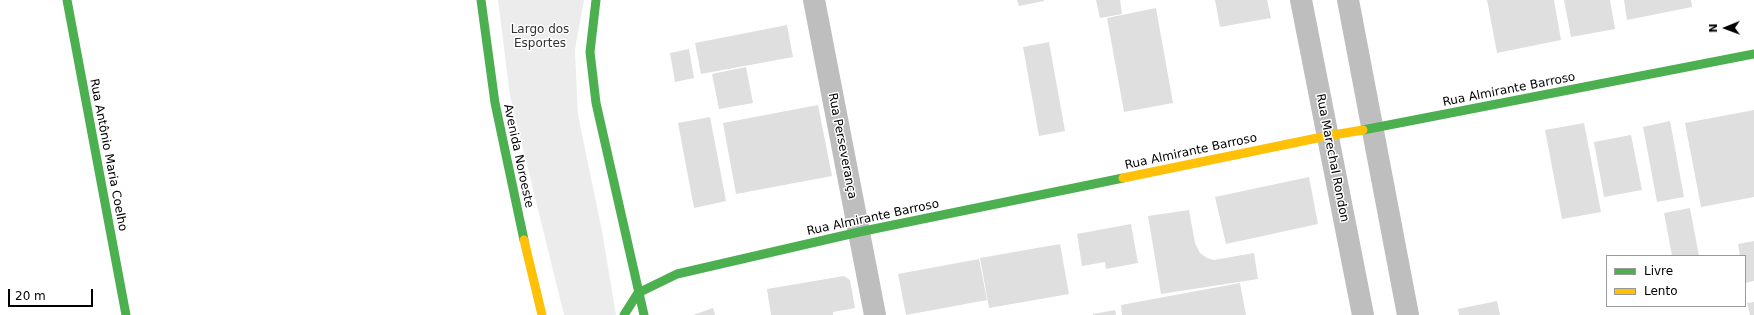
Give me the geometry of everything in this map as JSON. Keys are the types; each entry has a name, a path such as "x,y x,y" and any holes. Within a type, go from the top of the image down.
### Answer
{"street":[{"name":"Rua Antônio Maria Coelho","path":"67,0 126,315"},
{"name":"Avenida Noroeste","path":"481,0 495,103 527,257 542,315"},
{"path":"596,0 590,52 596,103 644,315"},
{"name":"Rua Perseverança","path":"814,0 875,315"},
{"name":"Rua Marechal Rondon","path":"1301,0 1363,315"},
{"path":"1348,0 1408,315"},
{"name":"Rua Almirante Barroso","path":"638,293 676,274 860,232 1327,136 1373,129 1754,54"},
{"path":"624,315 638,293"}],"green space":[{"name":"Largo dos Esportes","path":"498,0 584,0 575,50 578,115 602,231 616,315 564,315 510,96"}],"building":[{"path":"1017,0 1044,0 1044,1 1019,6"},
{"path":"1096,0 1120,0 1122,14 1100,18"},
{"path":"1215,0 1267,0 1271,18 1220,27"},
{"path":"1487,0 1554,0 1561,40 1497,53"},
{"path":"1564,0 1610,0 1615,29 1571,37"},
{"path":"1624,0 1691,0 1692,7 1627,20"},
{"path":"1156,8 1173,103 1124,112 1107,18"},
{"path":"787,25 793,57 701,74 695,43"},
{"path":"1049,42 1065,131 1039,136 1023,47"},
{"path":"689,49 694,78 675,82 670,53"},
{"path":"746,67 753,103 719,109 712,74"},
{"path":"818,105 832,176 736,194 723,123"},
{"path":"1754,110 1754,197 1701,207 1685,123"},
{"path":"710,117 726,201 694,208 678,123"},
{"path":"1670,121 1684,197 1657,202 1643,127"},
{"path":"1584,123 1601,212 1562,219 1545,130"},
{"path":"1631,135 1642,190 1604,197 1594,142"},
{"path":"1309,177 1318,224 1226,244 1215,197"},
{"path":"1690,208 1699,255 1672,255 1664,213"},
{"path":"1189,210 1195,243 1200,253 1207,258 1214,260 1254,253 1258,279 1161,294 1148,216"},
{"path":"1131,224 1138,263 1106,269 1105,262 1082,266 1077,234"},
{"path":"1754,241 1754,281 1746,283 1746,255 1740,255 1738,244"},
{"path":"1060,244 1069,294 989,308 980,258"},
{"path":"979,259 987,300 906,315 898,274"},
{"path":"844,276 850,280 855,308 833,312 833,315 771,315 767,289"},
{"path":"1240,283 1246,315 1122,315 1121,305"},
{"path":"1497,301 1500,315 1459,315 1458,309"},
{"path":"1754,302 1754,315 1750,315 1747,303"},
{"path":"713,308 715,315 693,315"},
{"path":"1115,310 1116,315 1093,315 1093,314"}],"traffic: fast":[{"path":"67,0 126,315"},
{"path":"481,0 495,103 524,240"},
{"path":"596,0 590,52 596,103 644,315"},
{"path":"1363,130 1754,54"},
{"path":"624,315 638,293 677,274 859,232 1123,178"}],"traffic: slow":[{"path":"1123,178 1363,130"},
{"path":"524,240 542,315"}]}
